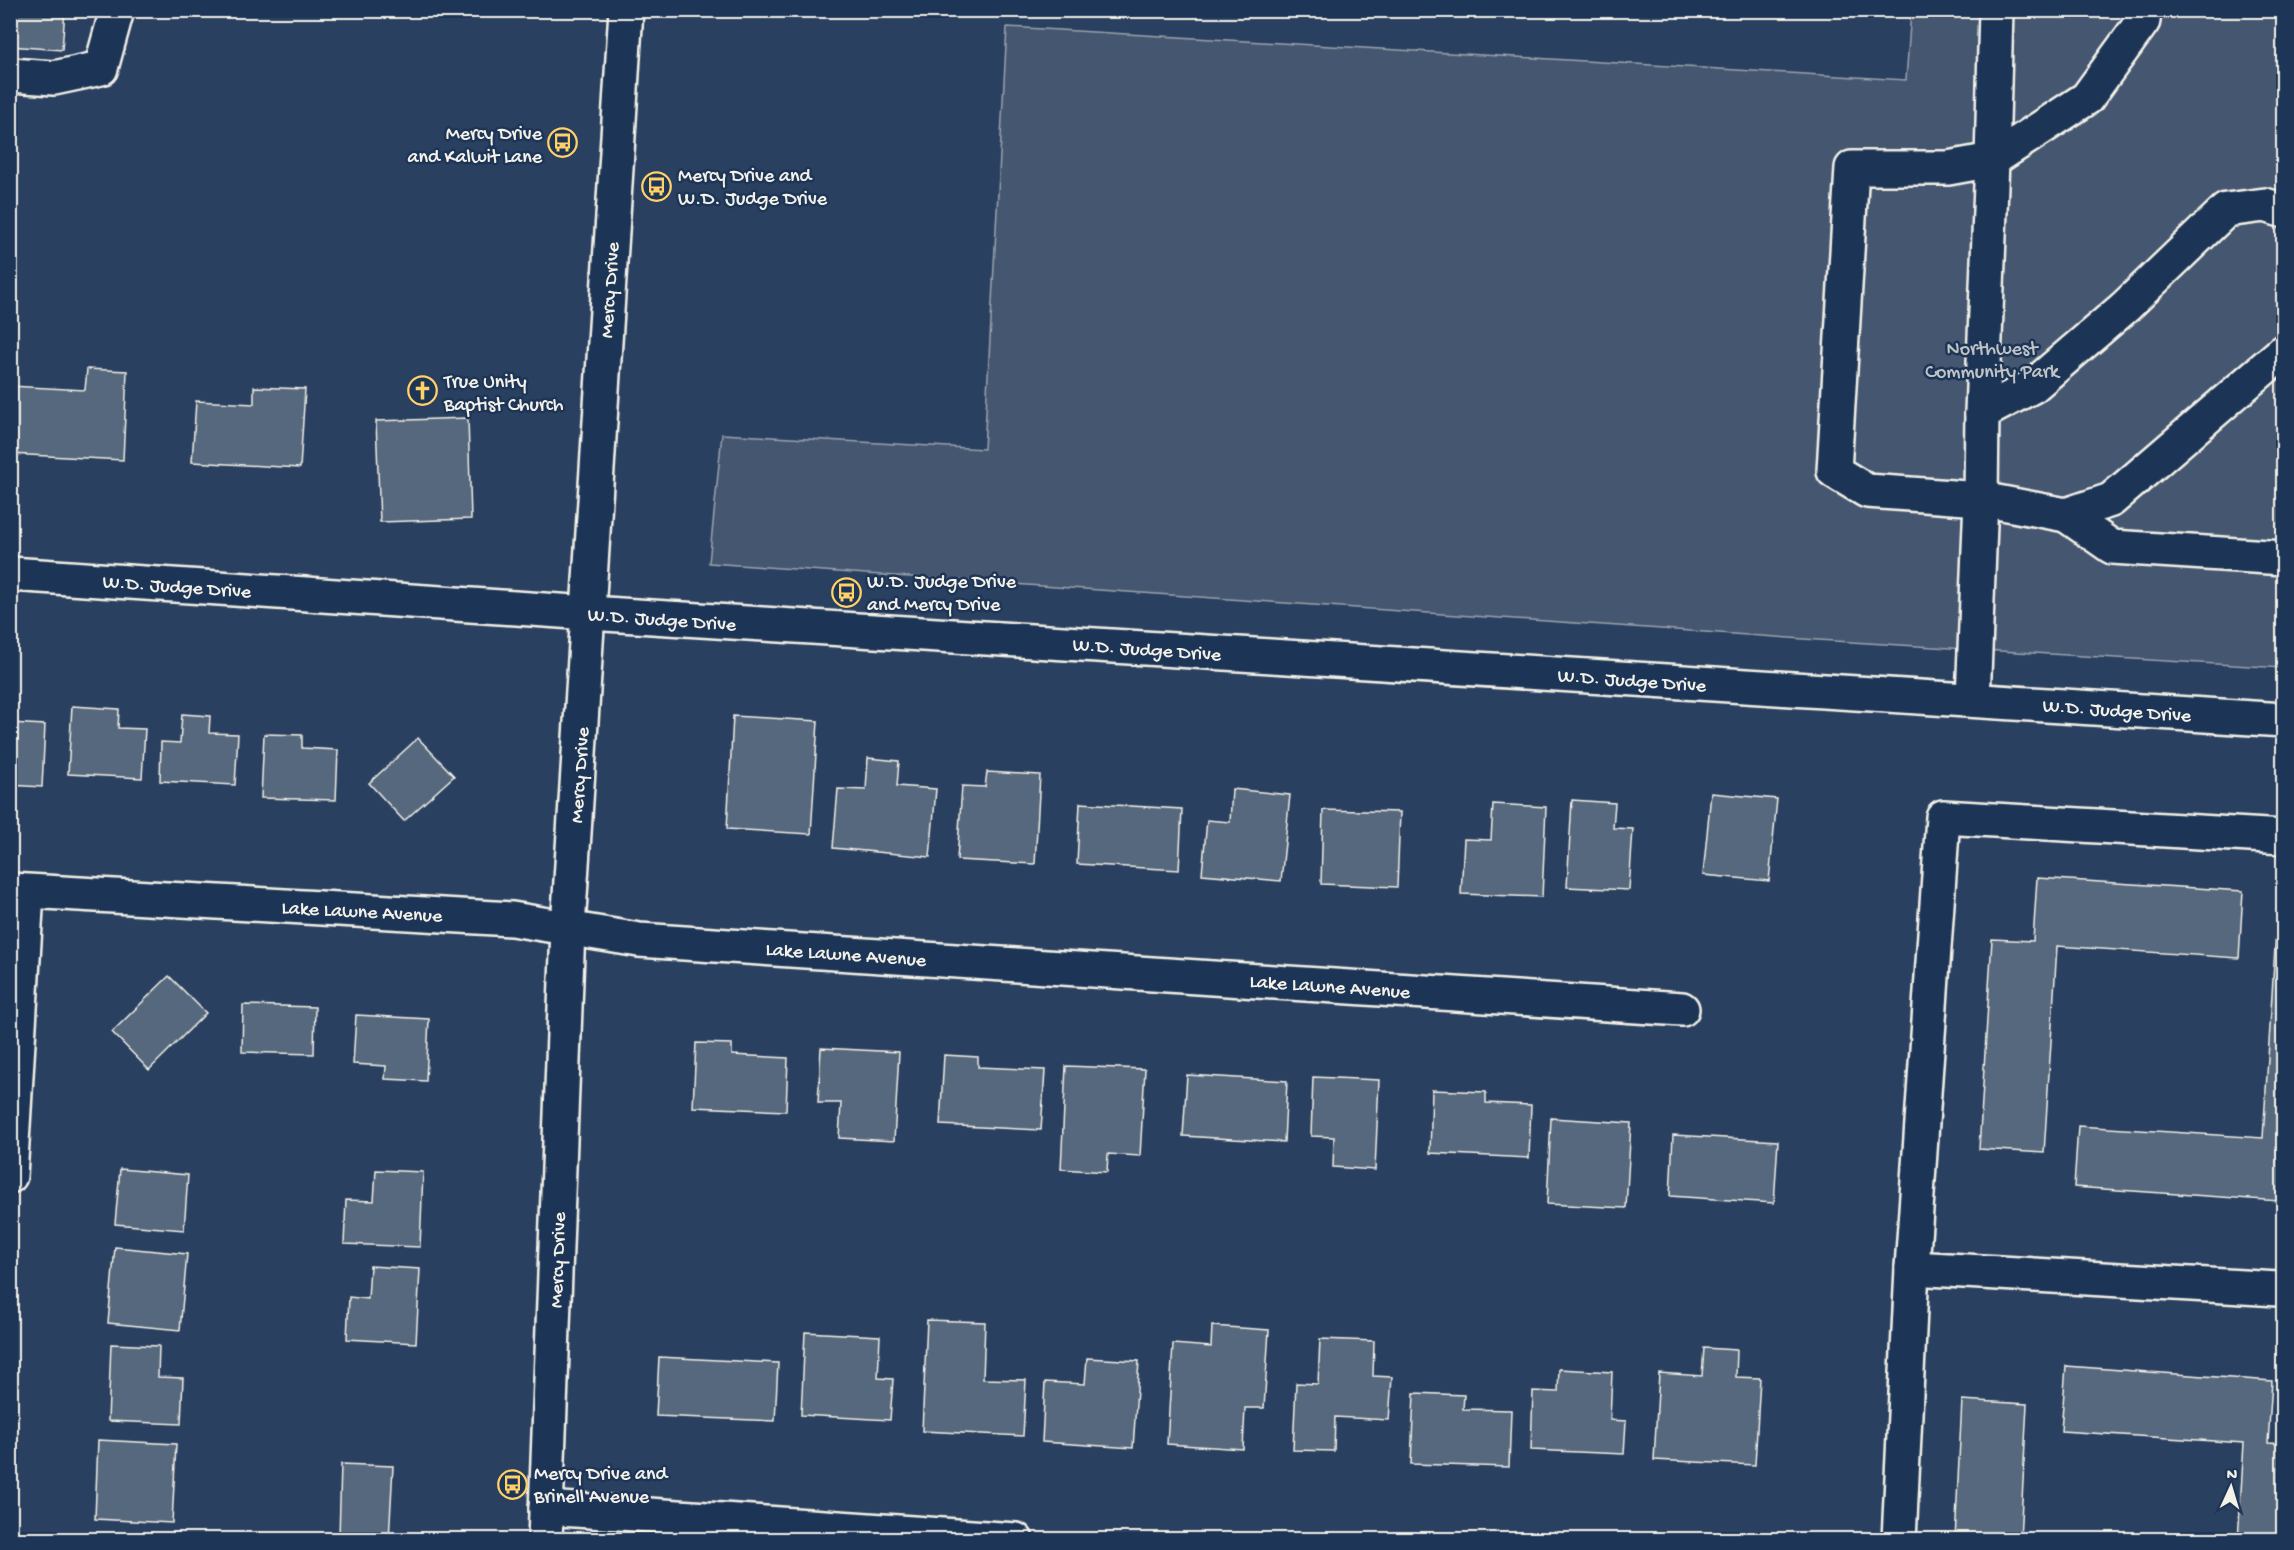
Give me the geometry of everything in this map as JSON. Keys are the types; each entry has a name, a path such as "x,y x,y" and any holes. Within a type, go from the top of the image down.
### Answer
{"street":[{"path":"10,75 54,78 101,68 117,10"},
{"name":"Mercy Drive","path":"545,1524 568,928 626,10"},
{"path":"1973,700 1996,10"},
{"path":"2144,10 2143,21 2087,98 1992,160 1948,168 1852,168 1834,471 1867,491 1981,499 2066,515 2112,547 2283,558"},
{"path":"1982,413 2033,386 2125,307 2226,210 2265,205 2283,211"},
{"path":"2066,515 2111,500 2283,351"},
{"name":"W.D. Judge Drive","path":"10,574 589,613 2283,720"},
{"path":"1899,1539 1912,1268 1943,817 2283,837"},
{"path":"10,1176 19,891"},
{"name":"Lake Lawne Avenue","path":"19,891 512,919 639,940 1682,1009"},
{"path":"1912,1268 2278,1289"},
{"path":"545,1524 1016,1539"}],"green space":[{"name":"Northwest Community Park","path":"1911,11 2283,11 2283,668 1818,640 709,563 722,434 984,449 1007,27 1906,80"}],"building":[{"path":"10,10 65,10 62,50 10,46"},
{"path":"87,369 127,371 123,460 10,454 10,386 85,390"},
{"path":"254,387 305,389 300,468 192,462 196,401 254,404"},
{"path":"468,418 471,519 380,522 376,421"},
{"path":"72,706 119,709 118,728 145,729 142,778 68,774"},
{"path":"182,714 210,716 209,733 238,734 235,785 160,781 161,742 180,743"},
{"path":"733,716 818,721 811,834 727,829"},
{"path":"10,723 45,725 42,787 10,785"},
{"path":"264,734 302,735 302,748 338,750 336,800 261,798"},
{"path":"418,738 454,776 404,821 369,783"},
{"path":"868,758 899,761 897,786 936,789 930,857 833,848 838,789 866,790"},
{"path":"987,772 1040,775 1035,864 957,860 962,786 985,787"},
{"path":"1232,789 1290,795 1281,881 1202,874 1207,820 1230,822"},
{"path":"1711,793 1777,799 1769,881 1703,875"},
{"path":"1572,800 1615,803 1613,828 1633,829 1629,890 1567,887"},
{"path":"1080,803 1182,809 1179,870 1077,864"},
{"path":"1493,804 1546,807 1542,897 1461,894 1464,839 1491,840"},
{"path":"1323,810 1400,812 1397,887 1321,884"},
{"path":"2037,878 2243,891 2239,958 2057,946 2044,1153 1979,1149 1992,939 2033,941"},
{"path":"2276,931 2284,932 2284,1141 2280,1201 2074,1187 2078,1126 2263,1138"},
{"path":"169,976 206,1013 149,1070 112,1032"},
{"path":"243,1005 315,1007 314,1054 242,1052"},
{"path":"356,1015 429,1019 426,1081 385,1079 386,1066 353,1064"},
{"path":"696,1043 732,1044 732,1055 788,1058 786,1111 693,1107"},
{"path":"821,1048 899,1052 894,1141 839,1138 841,1103 818,1103"},
{"path":"944,1055 978,1057 978,1067 1045,1070 1041,1130 940,1125"},
{"path":"1066,1066 1145,1069 1140,1156 1108,1154 1107,1172 1061,1169"},
{"path":"1187,1075 1287,1081 1284,1142 1183,1136"},
{"path":"1313,1077 1379,1080 1375,1170 1333,1167 1334,1137 1311,1136"},
{"path":"1432,1090 1486,1092 1486,1103 1531,1105 1529,1158 1430,1153"},
{"path":"1551,1118 1631,1123 1626,1208 1547,1204"},
{"path":"1673,1135 1778,1141 1774,1203 1670,1196"},
{"path":"120,1169 188,1175 184,1230 115,1224"},
{"path":"376,1170 423,1172 420,1247 344,1244 346,1200 374,1201"},
{"path":"115,1247 187,1254 180,1330 108,1323"},
{"path":"370,1266 420,1269 416,1343 347,1339 349,1297 368,1299"},
{"path":"927,1320 985,1322 983,1379 1026,1380 1023,1436 922,1431"},
{"path":"1212,1326 1269,1330 1264,1408 1245,1408 1243,1449 1167,1444 1173,1344 1211,1347"},
{"path":"805,1332 880,1336 878,1378 893,1379 890,1420 801,1415"},
{"path":"1320,1339 1374,1341 1373,1376 1392,1377 1389,1420 1335,1417 1334,1451 1293,1450 1296,1383 1318,1384"},
{"path":"111,1344 159,1346 158,1377 183,1378 181,1424 108,1421"},
{"path":"1704,1348 1737,1350 1736,1377 1760,1378 1755,1465 1654,1460 1659,1373 1702,1376"},
{"path":"659,1357 778,1363 775,1421 656,1416"},
{"path":"1087,1358 1139,1361 1133,1448 1042,1442 1045,1382 1085,1384"},
{"path":"2066,1366 2272,1381 2268,1443 2284,1444 2284,1540 2238,1540 2244,1443 2061,1431"},
{"path":"1559,1369 1612,1372 1610,1420 1626,1421 1624,1454 1531,1450 1533,1391 1558,1392"},
{"path":"1414,1393 1464,1395 1463,1409 1511,1410 1509,1467 1411,1464"},
{"path":"1962,1400 2027,1404 2020,1540 1955,1540"},
{"path":"98,1440 176,1444 172,1523 95,1519"},
{"path":"341,1464 393,1466 389,1540 339,1538"},
{"path":"94,1534 146,1540 93,1540"}],"place":[{"name":"Mercy Drive and Kalwit Lane","path":"563,143"},
{"name":"Mercy Drive and W.D. Judge Drive","path":"657,186"},
{"name":"True Unity Baptist Church","path":"423,391"},
{"name":"W.D. Judge Drive and Mercy Drive","path":"846,592"},
{"name":"Mercy Drive and Brinell Avenue","path":"513,1484"}]}
